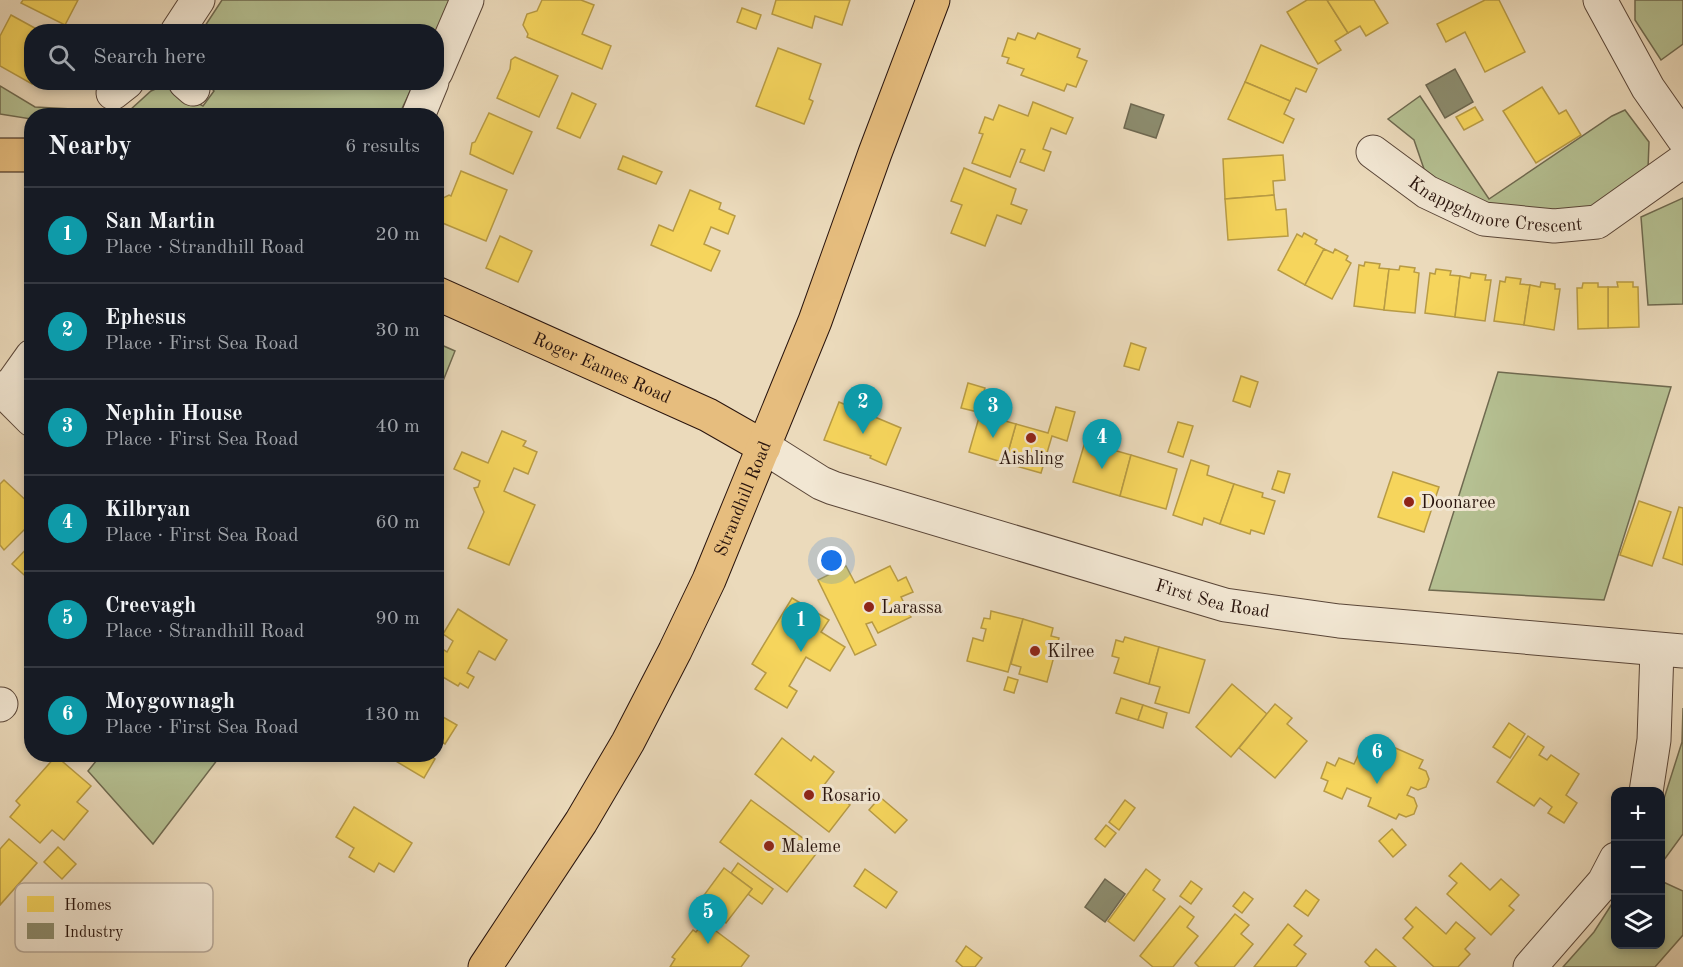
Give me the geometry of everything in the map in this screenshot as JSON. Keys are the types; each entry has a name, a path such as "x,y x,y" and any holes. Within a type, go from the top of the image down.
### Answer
{"main road":[{"name":"Strandhill Road","path":"485,967 581,822 628,742 709,580 815,321 933,0"},
{"path":"0,155 24,155"},
{"name":"Roger Eames Road","path":"444,297 708,415 764,447"}],"street":[{"path":"182,24 198,0"},
{"path":"444,53 467,0"},
{"path":"1600,0 1648,88 1683,138"},
{"path":"421,108 429,90"},
{"name":"Knappghmore Crescent","path":"1373,153 1426,192 1484,219 1554,226 1597,222 1683,161"},
{"path":"24,366 3,391 24,412"},
{"name":"First Sea Road","path":"764,447 821,483 833,488 1226,605 1339,621 1670,650"},
{"path":"1647,787 1670,650"},
{"path":"1530,967 1604,882 1611,869"}],"green space":[{"path":"222,0 451,0 439,24 206,24"},
{"path":"1635,0 1683,0 1683,44 1661,60 1635,20"},
{"path":"0,86 35,107 54,108 24,108 24,118 0,114"},
{"path":"153,90 172,90 203,106 214,91 411,90 402,108 132,108"},
{"path":"1420,96 1489,199 1612,116 1625,110 1649,142 1648,169 1594,207 1553,214 1491,208 1448,188 1424,169 1414,140 1388,119"},
{"path":"1683,198 1683,304 1648,305 1641,217"},
{"path":"444,346 455,351 444,378"},
{"path":"1498,372 1671,387 1604,600 1429,590"},
{"path":"1683,708 1683,834 1665,859 1665,795 1682,742"},
{"path":"95,762 216,762 153,844 88,771"},
{"path":"1665,883 1683,891 1683,935 1655,967 1563,967 1594,932 1611,905 1611,949 1665,949"}],"building: Homes":[{"path":"23,0 78,0 66,24 21,3"},
{"path":"542,0 581,0 594,5 582,34 611,46 602,69 527,37 528,34 523,25 527,14 537,11"},
{"path":"776,0 850,0 842,25 815,16 812,28 772,14"},
{"path":"1307,0 1327,0 1348,33 1335,41 1341,50 1318,64 1287,12"},
{"path":"1327,0 1374,0 1388,23 1366,36 1360,26 1348,33"},
{"path":"1485,0 1499,0 1525,52 1485,72 1465,32 1446,42 1437,24"},
{"path":"742,8 761,15 756,29 737,22"},
{"path":"11,15 27,24 24,24 24,80 0,66 0,36"},
{"path":"1018,33 1035,39 1038,33 1080,49 1077,57 1087,61 1076,87 1067,84 1064,91 1021,75 1024,69 1007,63 1009,58 1002,56 1008,38 1015,40"},
{"path":"1261,45 1317,69 1306,92 1296,88 1290,101 1245,82"},
{"path":"778,48 821,64 809,99 813,101 804,124 756,106"},
{"path":"515,57 558,76 539,117 497,98 510,69 511,60"},
{"path":"1245,82 1290,101 1284,114 1294,119 1283,143 1228,119"},
{"path":"1542,87 1559,114 1566,110 1581,135 1536,163 1503,111"},
{"path":"572,93 596,104 580,138 557,128"},
{"path":"1033,102 1073,118 1066,134 1051,128 1043,149 1051,152 1044,171 1020,162 1025,150 1021,149 1010,177 972,163 983,134 979,133 985,117 993,120 999,105 1028,116"},
{"path":"1475,107 1483,120 1464,130 1456,117"},
{"path":"489,113 532,132 513,174 470,154 472,143 475,142"},
{"path":"1283,155 1285,180 1273,181 1274,195 1225,199 1223,159"},
{"path":"623,156 662,172 656,184 618,169"},
{"path":"964,168 1016,189 1011,204 1027,210 1021,224 997,215 985,246 951,233 962,205 951,201"},
{"path":"461,171 507,190 486,241 444,224 444,198 451,196"},
{"path":"690,190 721,203 719,209 735,216 728,234 711,227 704,244 720,251 711,271 651,245 659,225 673,231"},
{"path":"1274,195 1276,210 1286,209 1288,236 1228,240 1225,199"},
{"path":"1304,233 1317,240 1315,244 1324,249 1305,285 1278,270 1297,234 1302,237"},
{"path":"500,236 532,251 518,282 486,268"},
{"path":"1324,249 1333,253 1335,249 1348,256 1346,260 1351,263 1332,299 1305,285"},
{"path":"1365,262 1380,264 1379,268 1389,269 1384,310 1354,306 1359,265 1364,266"},
{"path":"1400,266 1415,268 1414,272 1419,273 1415,313 1384,310 1389,269 1399,270"},
{"path":"1436,269 1451,271 1450,275 1460,276 1455,317 1425,313 1430,273 1435,274"},
{"path":"1471,273 1486,275 1485,280 1491,280 1485,321 1455,317 1460,276 1470,278"},
{"path":"1506,277 1521,279 1520,284 1530,285 1524,325 1494,321 1500,281 1505,282"},
{"path":"1541,282 1555,284 1555,289 1560,289 1554,330 1524,325 1530,285 1540,287"},
{"path":"1617,282 1633,282 1633,287 1638,287 1639,327 1608,328 1608,287 1618,287"},
{"path":"1583,283 1598,283 1598,287 1608,287 1608,328 1578,329 1577,288 1582,288"},
{"path":"1131,343 1146,348 1139,370 1124,366"},
{"path":"1241,376 1258,382 1250,407 1233,401"},
{"path":"968,383 985,388 978,412 961,408"},
{"path":"839,402 901,428 886,465 870,458 871,456 824,440"},
{"name":"Aishling","path":"1056,407 1075,412 1067,441 1052,436 1041,473 1005,463 1016,424 1048,433"},
{"path":"980,414 1016,424 1005,463 969,452"},
{"path":"1178,422 1193,426 1183,457 1168,452"},
{"path":"502,431 526,441 523,446 537,452 528,474 514,468 504,491 535,505 509,565 468,548 484,512 474,488 478,487 480,481 454,469 462,452 488,463"},
{"path":"1085,442 1131,455 1120,496 1073,482"},
{"path":"1131,455 1177,469 1166,509 1120,496"},
{"path":"1191,460 1209,466 1207,475 1234,484 1220,524 1204,518 1202,525 1173,515"},
{"path":"1278,471 1290,474 1284,493 1272,489"},
{"name":"Doonaree","path":"1393,472 1439,487 1424,532 1378,517"},
{"path":"4,480 24,499 24,530 4,550 0,545 0,484"},
{"path":"1234,484 1263,493 1262,497 1275,501 1264,534 1251,530 1250,534 1220,524"},
{"path":"1639,501 1671,512 1652,566 1620,555"},
{"path":"1679,507 1683,508 1683,565 1663,558"},
{"path":"24,551 24,575 12,564"},
{"name":"Larassa","path":"846,566 855,583 890,566 898,581 906,577 913,592 901,597 911,617 878,633 872,622 866,624 876,645 855,655 818,580"},
{"path":"792,598 829,620 821,632 845,647 830,671 806,657 789,686 797,691 787,708 755,689 766,673 752,664"},
{"path":"458,609 507,640 495,660 479,651 467,673 474,677 468,688 460,683 458,686 444,678 444,650 447,652 453,641 444,632"},
{"path":"991,611 1023,619 1008,672 967,661 973,638 983,641 986,629 981,628 984,618 990,619"},
{"name":"Kilree","path":"1023,619 1053,628 1051,636 1059,638 1047,682 1019,674 1021,667 1011,664"},
{"path":"1125,637 1159,647 1149,684 1114,673 1119,658 1112,656 1116,640 1123,642"},
{"path":"1159,647 1205,660 1189,713 1155,703 1160,687 1149,684"},
{"path":"1008,677 1018,680 1014,693 1004,690"},
{"path":"1232,684 1267,714 1231,757 1196,727"},
{"path":"1121,698 1143,705 1138,720 1116,713"},
{"path":"1275,704 1292,718 1287,724 1307,741 1275,778 1239,748"},
{"path":"1143,705 1167,713 1163,728 1138,720"},
{"path":"444,718 457,725 444,743"},
{"path":"1509,723 1525,734 1510,758 1493,747"},
{"path":"1528,736 1544,747 1539,755 1547,760 1551,755 1579,774 1566,795 1577,803 1564,823 1548,813 1552,807 1540,798 1534,806 1497,782"},
{"name":"Rosario","path":"782,738 811,761 814,756 834,772 824,785 850,805 829,832 755,774"},
{"path":"1384,743 1423,760 1419,768 1426,771 1429,779 1426,787 1418,790 1411,787 1407,795 1414,798 1417,806 1414,814 1406,817 1399,814 1396,819 1368,806 1371,798 1347,788 1342,799 1324,791 1328,781 1321,778 1327,762 1335,766 1339,758 1354,764 1363,745 1380,753"},
{"path":"51,762 63,762 91,786 77,802 88,811 64,840 52,830 40,843 10,817 20,805 16,801"},
{"path":"397,762 433,762 424,778"},
{"path":"880,797 907,820 895,833 869,810"},
{"name":"Maleme","path":"751,800 819,850 787,892 720,842"},
{"path":"1125,800 1135,808 1119,830 1109,822"},
{"path":"354,807 412,843 394,872 379,863 374,872 349,857 354,848 336,837"},
{"path":"1106,825 1116,833 1105,847 1095,839"},
{"path":"1392,829 1406,845 1393,857 1379,841"},
{"path":"9,839 37,863 19,883 15,883 15,888 0,905 0,849"},
{"path":"58,847 76,864 62,879 44,862"},
{"path":"738,863 773,889 762,904 748,894 752,889 731,873"},
{"path":"1461,863 1490,890 1501,879 1519,895 1509,906 1514,910 1491,935 1447,894 1457,883 1449,876"},
{"path":"724,868 752,889 726,923 699,902"},
{"path":"865,869 897,892 886,908 854,886"},
{"path":"1146,869 1160,880 1153,890 1165,899 1134,941 1108,921"},
{"path":"1191,881 1202,889 1191,904 1180,896"},
{"path":"1306,890 1319,900 1308,916 1294,906"},
{"path":"1244,892 1253,899 1242,913 1233,906"},
{"path":"1180,906 1194,917 1187,927 1198,936 1173,967 1153,967 1140,956"},
{"path":"1416,907 1446,934 1456,922 1475,938 1465,949 1470,954 1458,967 1434,967 1403,938 1413,927 1405,919"},
{"path":"1235,914 1249,925 1241,934 1253,944 1234,967 1199,967 1195,963"},
{"path":"704,922 749,956 741,967 670,967 675,959 672,957 693,930 696,932"},
{"path":"1288,924 1302,936 1294,945 1306,954 1296,967 1254,967"},
{"path":"966,946 982,958 975,967 963,967 956,961"},
{"path":"1376,949 1396,967 1370,967 1365,962"}],"building: Industry":[{"path":"1455,69 1473,102 1445,118 1426,85"},
{"path":"1131,104 1164,115 1156,138 1124,128"},
{"path":"1105,879 1125,894 1105,922 1085,907"}],"place":[{"name":"Ephesus","path":"863,434"},
{"name":"Nephin House","path":"993,438"},
{"name":"Aishling","path":"1031,438"},
{"name":"Kilbryan","path":"1102,469"},
{"name":"Doonaree","path":"1409,502"},
{"name":"Larassa","path":"869,607"},
{"name":"Kilree","path":"1035,651"},
{"name":"San Martin","path":"801,652"},
{"name":"Moygownagh","path":"1377,784"},
{"name":"Rosario","path":"809,795"},
{"name":"Maleme","path":"769,846"},
{"name":"Creevagh","path":"708,944"}]}
